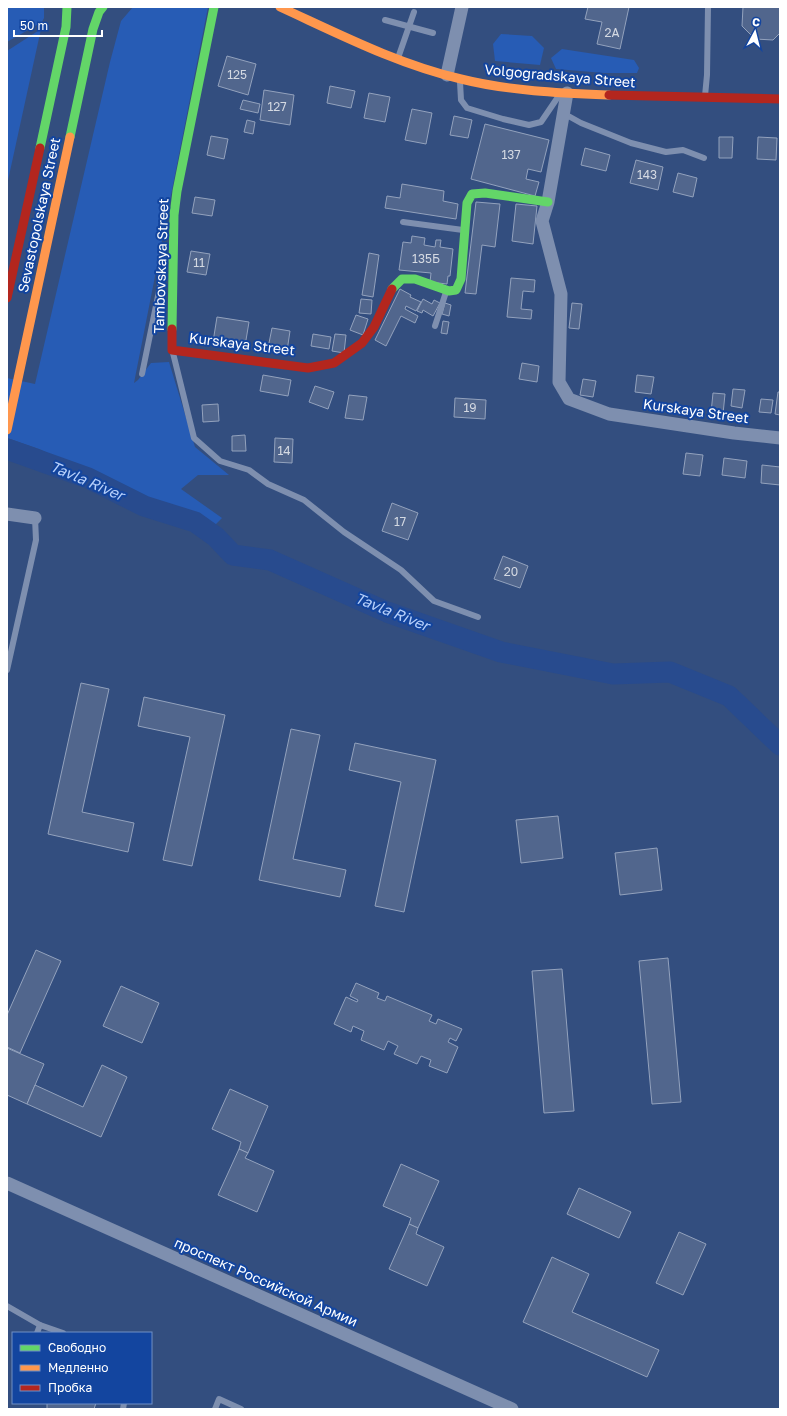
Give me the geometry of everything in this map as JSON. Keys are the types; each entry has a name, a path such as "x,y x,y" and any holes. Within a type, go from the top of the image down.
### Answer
{"main road":[{"name":"Sevastopolskaya Street","path":"7,298 66,27 67,7"},
{"name":"Sevastopolskaya Street","path":"7,430 93,29 99,12 103,7"},
{"name":"Tambovskaya Street","path":"172,350 174,215 177,191 214,7"},
{"name":"Volgogradskaya Street","path":"280,7 398,59 421,68 453,77 515,88 564,93 646,98 780,99"},
{"path":"446,290 456,290 461,279 467,203 472,194 485,193 548,202"},
{"name":"Kurskaya Street","path":"172,350 308,368 334,363 362,343 374,327 391,290 402,279 415,279 446,290"}],"street":[{"path":"453,77 462,7"},
{"path":"564,93 563,113 548,202 542,221 562,294 559,382 569,399 609,414 734,434 780,438"},
{"path":"7,514 35,518"},
{"name":"проспект Российской Армии","path":"7,1183 512,1409"}],"lane":[{"path":"705,98 707,75 708,7"},
{"path":"398,59 414,12"},
{"path":"385,20 433,33"},
{"path":"453,77 461,100 467,108 530,125 541,122 564,93"},
{"path":"563,113 581,123 631,143 666,152 683,150 704,158"},
{"path":"142,374 174,215"},
{"path":"403,222 465,230"},
{"path":"434,326 446,290"},
{"name":"Tambovskaya Street","path":"172,350 194,438 220,461 249,470 268,484 304,500 344,532 401,570 434,601 478,617"},
{"path":"7,670 36,540 35,518"},
{"path":"7,1306 40,1325 60,1332"},
{"path":"37,1332 40,1325"},
{"path":"215,1409 219,1399 241,1409"}],"shaded area":[{"path":"7,7 44,7 44,18 42,22 7,42"},
{"path":"133,7 208,7 134,383 151,363 169,362 195,447 229,475 198,475 181,489 222,518 215,525 137,495 39,449 7,438 7,378 35,384 110,62 121,21"},
{"path":"41,29 7,185 7,51"},
{"path":"501,34 532,36 544,48 540,65 495,61 493,44"},
{"path":"562,49 634,60 639,68 637,73 604,73 556,69 551,58"},
{"path":"7,446 48,460 88,478 60,473 21,461 7,460"}],"pier":[{"path":"7,444 18,447 14,463 7,462"}],"building":[{"path":"588,7 629,7 620,49 597,44 602,22 585,19"},
{"path":"743,7 780,7 780,33 773,40 755,39 742,26"},
{"path":"227,56 256,64 248,95 218,86"},
{"path":"330,86 355,91 351,108 327,103"},
{"path":"264,90 294,95 290,125 260,120"},
{"path":"369,93 390,97 385,122 364,118"},
{"path":"243,100 260,104 258,113 240,109"},
{"path":"412,109 432,113 426,144 405,140"},
{"path":"454,116 472,120 468,138 450,135"},
{"path":"247,120 255,122 253,134 244,132"},
{"path":"485,124 549,140 541,172 528,169 526,179 539,182 535,196 471,179"},
{"path":"211,136 228,139 224,159 207,155"},
{"path":"719,137 733,137 732,158 719,158"},
{"path":"758,137 777,138 776,160 757,159"},
{"path":"585,148 610,155 606,171 581,165"},
{"path":"636,160 663,167 658,190 630,183"},
{"path":"678,173 697,178 693,197 673,192"},
{"path":"402,184 444,191 443,201 458,204 456,219 385,208 387,196 400,198"},
{"path":"195,197 215,200 212,216 192,213"},
{"path":"476,202 500,204 495,247 482,245 476,294 465,293"},
{"path":"516,204 537,206 533,244 512,241"},
{"path":"412,236 425,238 424,245 435,247 436,240 441,240 440,247 453,249 450,276 448,276 447,284 430,282 431,273 399,270 403,242 411,243"},
{"path":"191,251 210,254 206,275 187,272"},
{"path":"369,253 379,255 373,297 362,295"},
{"path":"511,278 535,280 534,292 523,291 521,309 532,310 531,319 507,317"},
{"path":"400,289 411,295 410,297 421,302 416,311 406,306 405,309 418,316 415,323 401,316 386,346 375,340"},
{"path":"361,299 372,300 371,314 359,313"},
{"path":"423,299 432,304 434,300 440,303 433,316 423,310 422,313 417,311"},
{"path":"445,303 451,305 449,316 442,314"},
{"path":"572,303 582,304 579,329 569,328"},
{"path":"356,315 368,319 363,335 350,330"},
{"path":"217,317 249,322 245,346 213,342"},
{"path":"443,321 449,322 447,334 441,333"},
{"path":"272,328 290,331 287,351 268,348"},
{"path":"313,334 331,337 329,349 311,346"},
{"path":"335,334 346,335 344,353 332,351"},
{"path":"522,363 539,366 537,382 519,379"},
{"path":"263,375 291,380 288,396 260,391"},
{"path":"637,375 654,377 651,394 635,392"},
{"path":"583,379 596,381 593,397 580,395"},
{"path":"315,386 334,392 328,409 309,402"},
{"path":"733,389 745,390 742,408 731,406"},
{"path":"778,392 780,392 780,415 775,414"},
{"path":"713,393 725,394 723,414 711,413"},
{"path":"349,395 367,397 363,420 345,418"},
{"path":"455,398 486,400 485,419 454,417"},
{"path":"761,399 773,400 771,413 759,412"},
{"path":"218,404 219,421 203,422 202,405"},
{"path":"245,435 246,451 232,451 232,436"},
{"path":"275,438 293,439 292,463 274,462"},
{"path":"686,453 703,455 700,476 683,474"},
{"path":"724,458 747,461 745,478 722,475"},
{"path":"762,465 780,467 780,485 761,483"},
{"path":"392,503 418,513 408,540 382,531"},
{"path":"503,556 528,566 520,588 494,579"},
{"path":"81,683 109,689 82,812 134,823 128,852 48,834"},
{"path":"144,697 225,715 192,866 163,860 190,737 138,726"},
{"path":"291,729 320,735 293,859 346,870 340,897 259,880"},
{"path":"355,743 436,760 404,912 375,906 401,782 349,770"},
{"path":"558,816 563,858 521,863 516,820"},
{"path":"657,848 662,890 620,895 615,853"},
{"path":"36,950 61,961 20,1053 7,1047 7,1015"},
{"path":"668,958 681,1102 652,1104 639,961"},
{"path":"562,969 574,1111 544,1113 532,971"},
{"path":"356,983 379,993 377,998 385,1001 387,996 432,1015 429,1021 436,1024 438,1019 462,1029 456,1041 450,1038 448,1042 458,1047 447,1073 429,1066 431,1060 421,1056 417,1064 394,1054 398,1046 388,1041 384,1050 361,1040 364,1031 353,1026 351,1032 334,1024 346,997 357,1002 358,1000 350,996"},
{"path":"121,986 159,1003 142,1043 103,1026"},
{"path":"7,1048 44,1064 27,1104 7,1095"},
{"path":"102,1065 127,1077 101,1137 27,1104 35,1085 83,1107"},
{"path":"230,1089 268,1106 248,1153 239,1149 241,1142 212,1129"},
{"path":"239,1149 248,1153 245,1158 274,1171 257,1212 218,1195"},
{"path":"401,1164 439,1181 418,1228 409,1224 411,1218 383,1206"},
{"path":"579,1188 631,1212 619,1238 567,1214"},
{"path":"409,1224 418,1228 416,1234 444,1247 427,1286 389,1269"},
{"path":"679,1232 706,1244 683,1295 656,1283"},
{"path":"552,1257 589,1274 572,1312 659,1350 647,1377 523,1322"},
{"path":"47,1404 96,1404 94,1409 47,1409"}],"waterway":[{"name":"Tavla River","path":"7,449 88,478 144,506 195,522 216,537 233,555 270,560 387,612 501,652 613,674 670,672 729,696 780,745"}],"traffic: fast":[{"path":"40,148 66,27 67,7"},
{"path":"70,137 93,29 99,12 103,7"},
{"path":"172,329 174,215 177,191 214,7"},
{"path":"392,289 402,279 415,279 449,291 456,290 461,279 467,203 472,194 485,193 548,202"}],"traffic: slow":[{"path":"280,7 369,48 437,73 479,83 516,89 609,95"},
{"path":"7,430 70,137"}],"traffic: jam":[{"path":"609,95 780,99"},
{"path":"7,298 40,148"},
{"path":"172,329 172,350 308,368 334,363 362,343 374,327 392,289"}]}
